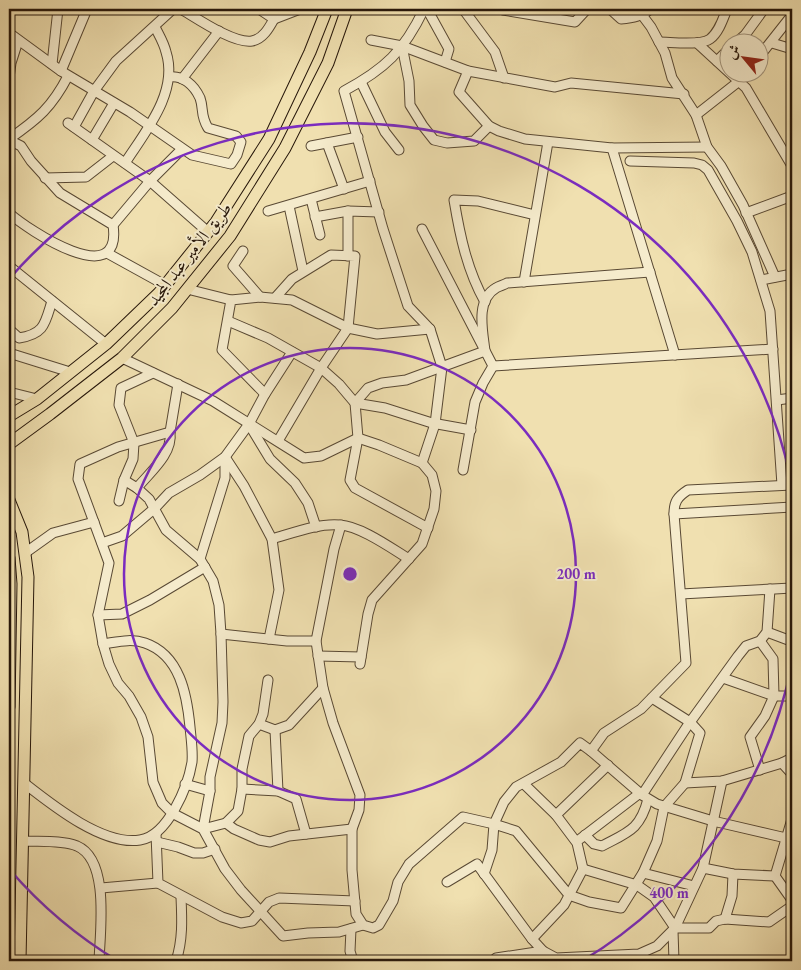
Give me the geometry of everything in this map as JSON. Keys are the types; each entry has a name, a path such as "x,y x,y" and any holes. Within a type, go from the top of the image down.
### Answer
{"main road":[{"name":"طريق الأمير عبد المجيد","path":"9,416 37,399 106,344 165,285 216,222 269,139 310,52 327,9"},
{"name":"طريق الأمير عبد المجيد","path":"9,444 122,358 172,308 230,236 285,148 328,63 347,9"},
{"path":"9,500 22,532 28,577 20,961"},
{"path":"9,558 9,707"}],"street":[{"path":"52,64 58,9"},
{"path":"87,9 50,106 34,122 9,139 21,146 45,178 60,193 113,225"},
{"path":"174,9 116,61 71,125 150,181 208,232"},
{"path":"182,9 219,31 243,41 254,41 268,31 274,19 300,9"},
{"path":"259,9 274,19"},
{"path":"422,463 434,424 442,367 430,329 408,306 344,91 361,82 389,62 416,27 426,9"},
{"path":"426,9 449,49 445,62"},
{"path":"463,9 495,52 504,78"},
{"path":"503,10 575,22 587,9"},
{"path":"610,9 621,19 634,18 651,9"},
{"path":"659,42 697,42 709,40 718,30 727,9"},
{"path":"747,32 764,9"},
{"path":"642,15 652,27 665,52 672,78 696,115 707,147 721,166 746,213 775,277"},
{"path":"768,47 792,15"},
{"path":"124,164 162,103 169,77 167,52 155,27"},
{"path":"182,79 219,31"},
{"path":"9,33 64,73 150,125 192,155 231,164 241,142 236,136 208,128 202,119 200,99 191,83 176,76 169,77"},
{"path":"371,40 402,46 468,71 555,87 571,84 684,94"},
{"path":"9,78 11,63 18,41"},
{"path":"697,42 717,61"},
{"path":"772,43 792,49"},
{"path":"402,46 409,82 410,105 434,140 447,143 474,141 489,126"},
{"path":"468,71 459,92 489,126 499,131 525,139 612,148 707,147"},
{"path":"361,82 385,132 399,150"},
{"path":"696,115 738,82 746,88 792,166"},
{"path":"92,140 114,103"},
{"path":"311,146 358,138"},
{"path":"524,282 548,142"},
{"path":"327,143 344,189"},
{"path":"612,148 676,355"},
{"path":"9,213 24,226 64,249 86,255 99,256 106,253 112,244 113,225 150,181 182,149"},
{"path":"45,178 86,177 113,156"},
{"path":"630,161 694,163 702,165 708,170 737,220 752,252 770,311 782,485"},
{"path":"268,211 370,181"},
{"path":"746,213 792,196"},
{"path":"311,199 320,234"},
{"path":"485,302 471,273 463,248 454,200 478,201 535,215"},
{"path":"289,206 303,271"},
{"path":"315,217 348,211 379,212"},
{"path":"348,211 348,256"},
{"path":"422,229 493,366"},
{"path":"243,251 233,266 260,297"},
{"path":"106,253 165,285"},
{"path":"275,298 292,279 331,255 355,256 348,328 321,368 278,442"},
{"path":"9,266 106,344"},
{"path":"485,351 482,310 488,295 496,288 507,283 650,272"},
{"path":"761,280 792,274"},
{"path":"187,289 231,300 260,297 292,300 348,328 377,334 430,329"},
{"path":"231,300 222,350 265,394"},
{"path":"9,330 19,338 33,336 45,325 52,301"},
{"path":"228,321 268,338 321,368 339,384 355,403 358,438 350,480 356,488 428,528"},
{"path":"493,366 773,349"},
{"path":"355,403 368,388 382,382 406,380 485,351"},
{"path":"102,543 122,536 155,508 169,493 200,475 225,457 249,424 265,394 292,352"},
{"path":"9,353 70,372"},
{"path":"122,358 213,401 304,458 321,456 358,438 422,463 432,475 436,491 434,509 422,544 372,600 360,661 318,656"},
{"path":"463,470 475,402 482,383 493,366"},
{"path":"119,501 124,480 133,459 134,443 119,405 121,388 153,373"},
{"path":"137,488 164,456 171,441 170,432 178,384"},
{"path":"9,392 37,399"},
{"path":"776,400 792,398"},
{"path":"355,403 385,408 434,424 471,430"},
{"path":"249,424 270,459 295,483 308,503 316,527"},
{"path":"170,432 118,447 80,464 78,479 109,563 98,615 103,644 118,684 129,696 141,717 148,737 153,782 162,804 172,813 203,829 225,869 240,890 283,936 340,932 363,925 372,928 379,925 393,901 398,882 409,864 463,817 494,824 516,832 569,895 589,902 621,908 637,885 657,841 664,807 685,783 700,733 690,722 652,698"},
{"path":"225,457 244,486 272,539 279,590 269,639"},
{"path":"98,615 122,614 150,600 203,563 225,478 225,457"},
{"path":"124,480 149,499 166,530 203,563 214,581 224,673 222,716 210,777 210,791 203,829"},
{"path":"591,751 604,733 641,709 686,663 674,514 674,504 678,496 688,490 792,485"},
{"path":"674,514 792,507"},
{"path":"25,554 52,533 94,522"},
{"path":"272,539 316,527 341,525 366,533 409,559"},
{"path":"341,525 332,559 316,641 323,688 333,722 360,795 359,810 352,829 352,870 356,914 363,925"},
{"path":"681,594 792,588"},
{"path":"576,842 643,795 690,722 746,646 760,641 767,632 770,589"},
{"path":"767,632 792,642"},
{"path":"221,634 316,641"},
{"path":"103,644 131,640 144,643 163,652 182,682 188,703 192,761 185,784 172,813 157,838 158,884"},
{"path":"760,641 774,659 774,696 766,716 750,737 760,770"},
{"path":"723,678 774,696 792,696"},
{"path":"203,829 226,823 238,811 242,789 242,769 249,736 259,724 263,714 268,680"},
{"path":"259,724 275,730 289,725 323,688"},
{"path":"275,730 278,791"},
{"path":"484,874 492,850 494,824 504,802 516,788 561,762 580,743 643,795 657,804 713,821 786,838"},
{"path":"685,783 722,781 782,763 792,758"},
{"path":"782,763 792,774"},
{"path":"556,815 608,765"},
{"path":"447,882 477,864 532,939 543,951 556,958 638,954 657,946 674,929 702,868 722,781"},
{"path":"24,783 100,834 114,839 140,840 157,838 194,853 203,853 214,849"},
{"path":"185,784 210,791"},
{"path":"524,784 556,815 576,842 583,869 564,905 532,939"},
{"path":"242,789 278,791 296,799 306,834"},
{"path":"585,835 594,844 602,846 625,833 637,824 642,817 643,795"},
{"path":"775,876 792,820"},
{"path":"226,823 234,829 259,840 270,842 289,836 352,829"},
{"path":"23,841 58,842 77,846 91,857 101,888 99,961"},
{"path":"702,868 733,874 775,876"},
{"path":"583,869 637,885 654,897 674,929 674,961"},
{"path":"643,873 694,886"},
{"path":"725,919 732,896 733,874"},
{"path":"775,876 792,900"},
{"path":"101,888 158,884 222,917 241,922 252,921 269,902 279,898 354,901"},
{"path":"176,961 181,939 181,897"},
{"path":"674,929 709,928 716,921 725,919 769,922 792,906"},
{"path":"782,913 792,915"},
{"path":"351,929 350,951 352,961"},
{"path":"494,961 496,958 543,951"}]}
